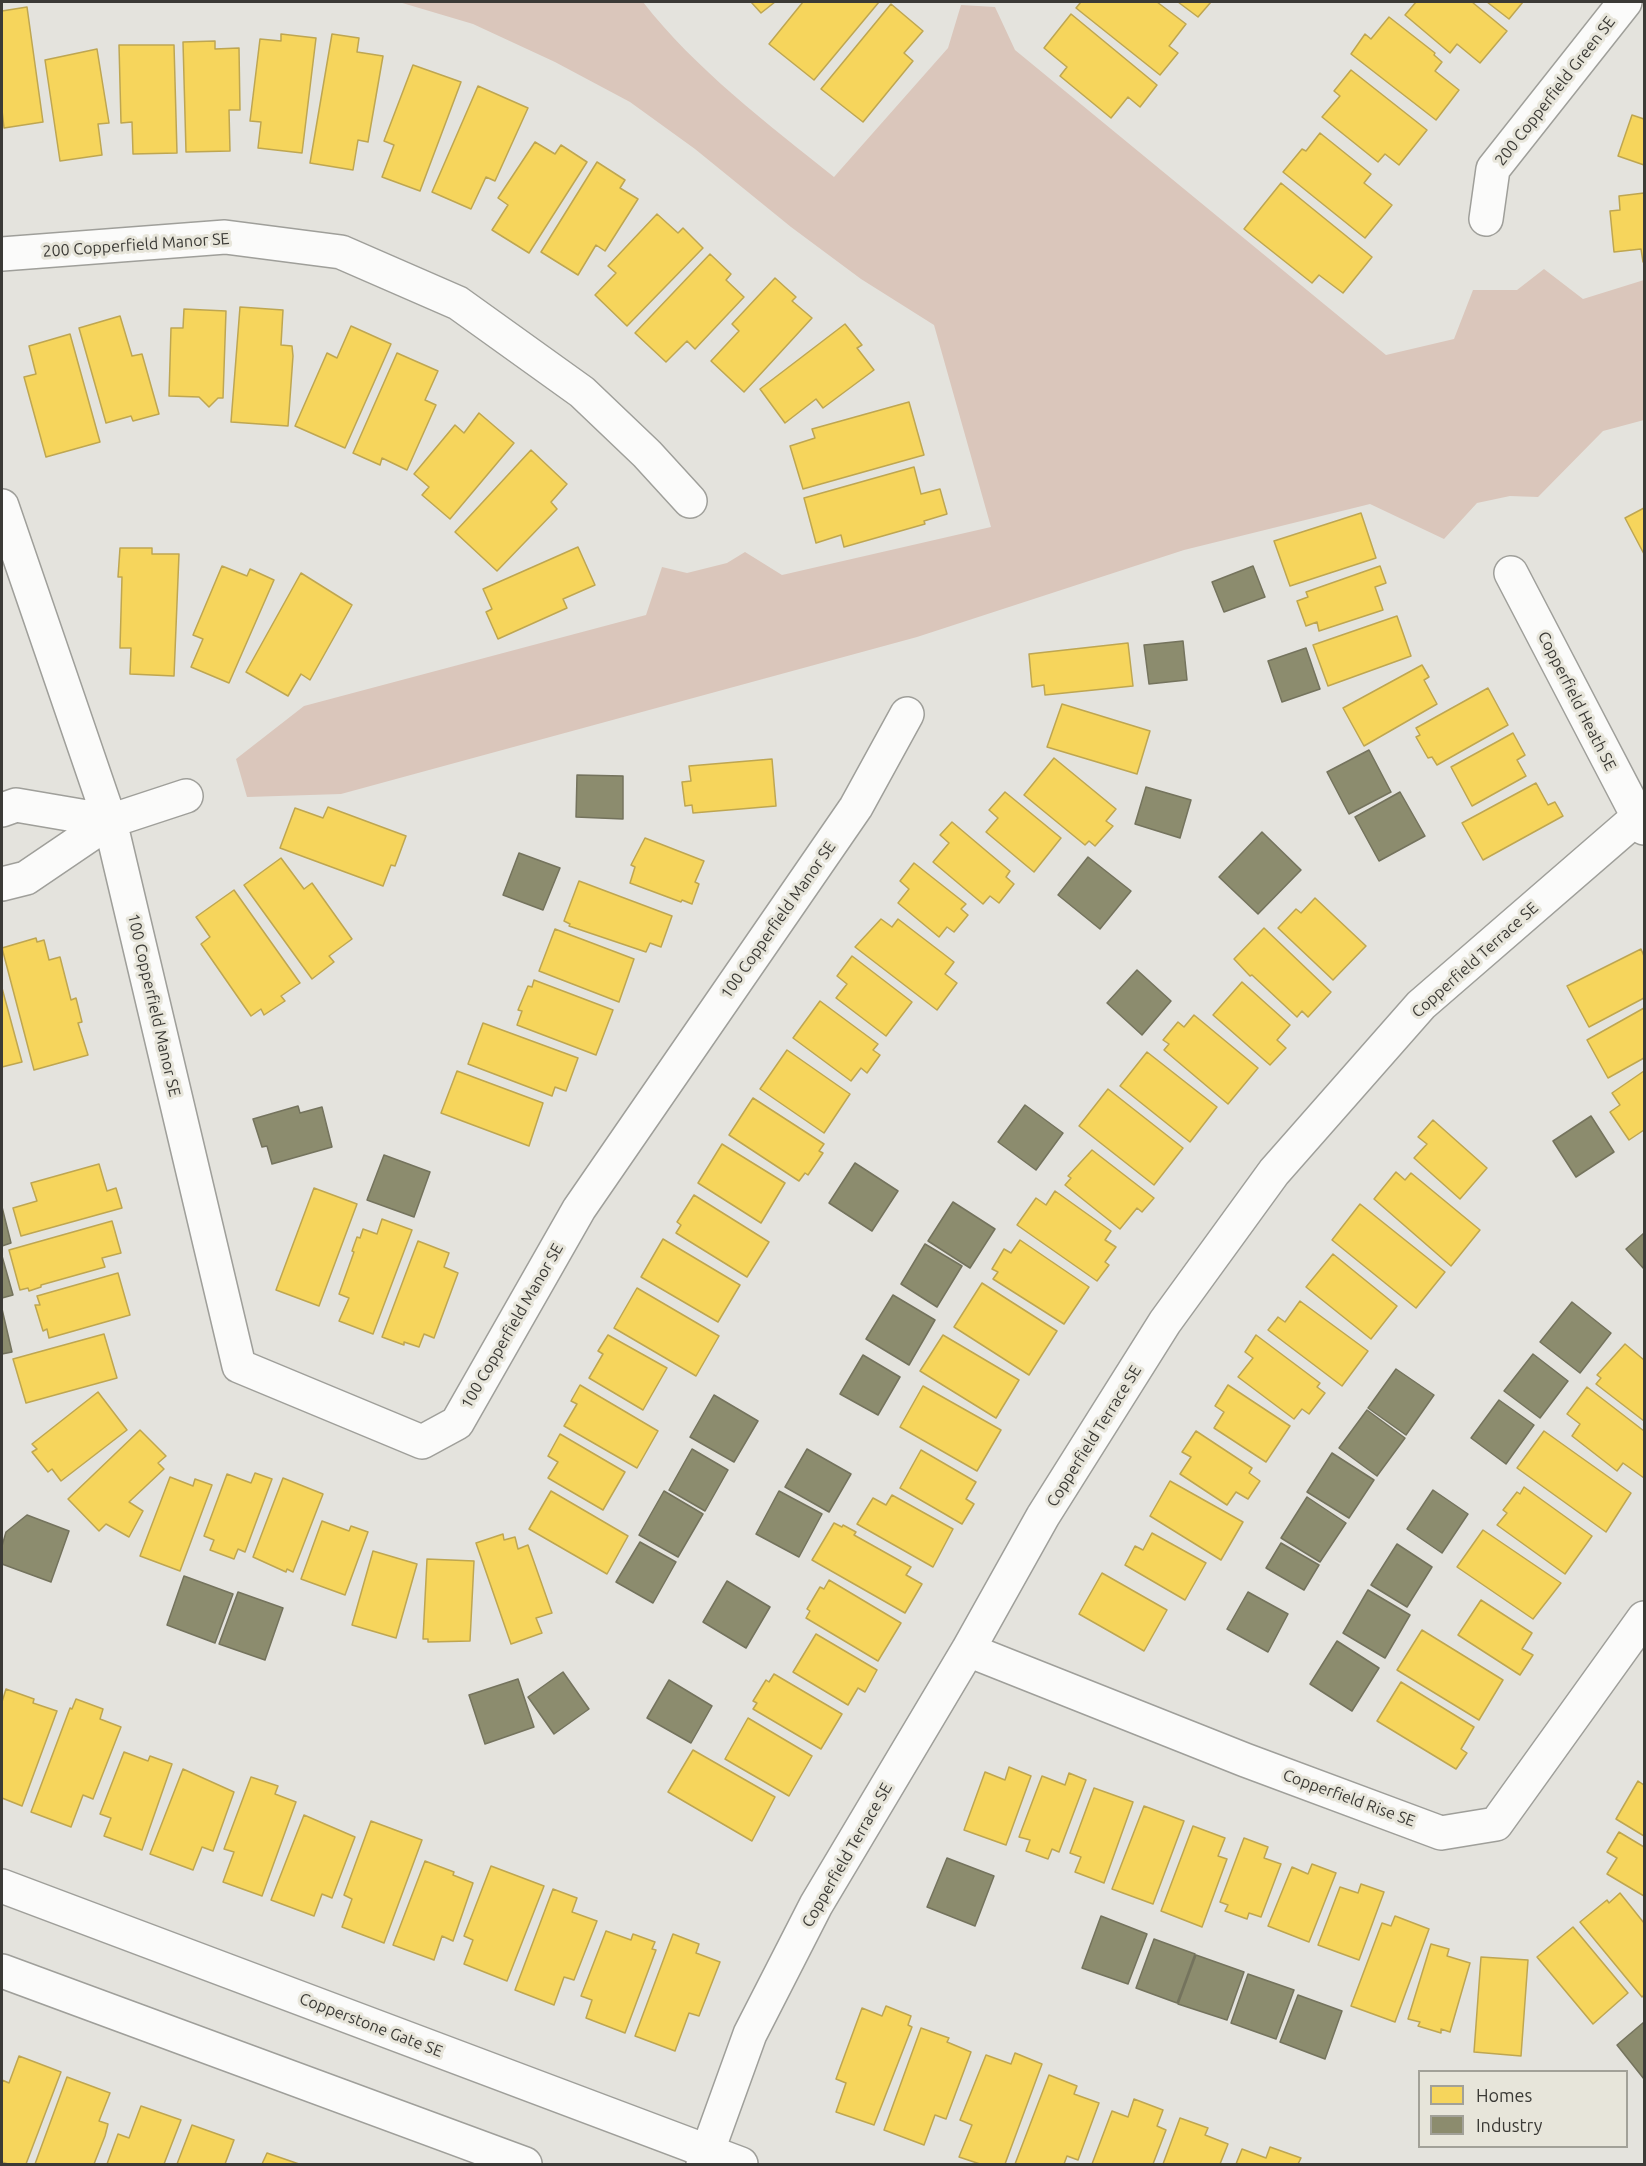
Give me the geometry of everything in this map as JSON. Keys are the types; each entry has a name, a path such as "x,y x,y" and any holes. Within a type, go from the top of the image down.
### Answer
{"street":[{"name":"200 Copperfield Green SE","path":"1486,219 1493,169 1626,2"},
{"name":"200 Copperfield Manor SE","path":"2,254 225,237 341,252 458,303 516,344 582,392 647,454 690,501"},
{"path":"2,506 110,821"},
{"name":"Copperfield Heath SE","path":"1511,573 1641,822"},
{"name":"100 Copperfield Manor SE","path":"110,821 239,1366 422,1442 457,1423 579,1209 856,807 907,714"},
{"path":"2,884 26,878 110,821 186,796"},
{"path":"2,810 16,805 110,821"},
{"name":"Copperfield Terrace SE","path":"704,2158 750,2034 816,1905 968,1650 1043,1516 1165,1322 1274,1172 1421,1005 1641,822"},
{"name":"Copperfield Rise SE","path":"968,1650 1245,1760 1441,1833 1496,1824 1644,1618"},
{"name":"Copperstone Gate SE","path":"2,1886 704,2158 741,2164"},
{"path":"2,1971 525,2164"}],"shaded area":[{"path":"399,2 643,2 663,27 733,95 834,177 948,48 961,5 995,7 1015,50 1386,355 1454,339 1473,290 1517,290 1544,269 1583,299 1644,280 1644,420 1603,431 1538,497 1510,496 1477,503 1444,539 1370,504 1184,550 917,637 341,794 247,797 236,759 304,706 646,615 662,567 687,573 727,563 745,552 782,575 991,527 934,325 861,279 791,227 695,149 630,102 555,62 473,24"}],"building: Homes":[{"path":"751,2 775,2 761,13"},
{"path":"803,2 879,2 814,80 769,44"},
{"path":"1081,2 1157,2 1186,24 1169,46 1178,53 1160,75 1076,8"},
{"path":"1178,2 1211,2 1198,17"},
{"path":"1416,2 1472,2 1507,31 1480,63 1457,44 1450,53 1405,15"},
{"path":"1487,2 1523,2 1509,19"},
{"path":"891,4 923,31 904,53 913,61 863,122 821,89"},
{"path":"27,7 43,122 4,128 2,11"},
{"path":"1071,14 1157,85 1140,107 1128,97 1111,118 1060,76 1067,67 1044,48"},
{"path":"1389,17 1435,53 1434,55 1442,62 1435,71 1459,90 1436,120 1351,54 1365,34 1371,39"},
{"path":"281,34 316,38 302,153 258,148 261,122 250,121 260,39 281,41"},
{"path":"332,34 359,38 357,52 383,56 368,142 358,140 353,170 310,163"},
{"path":"215,41 215,49 239,48 240,110 229,110 230,151 186,152 183,42"},
{"path":"119,45 174,45 177,153 133,154 132,122 121,123"},
{"path":"97,49 109,123 98,124 102,155 60,161 45,60"},
{"path":"413,65 461,82 420,191 382,177 394,145 384,141"},
{"path":"1351,70 1427,130 1399,165 1385,154 1378,162 1322,117 1340,96 1334,91"},
{"path":"478,86 528,108 495,181 486,177 471,209 432,192"},
{"path":"1632,115 1644,119 1644,165 1618,156"},
{"path":"1320,133 1371,174 1364,183 1392,205 1365,238 1283,172 1302,149 1306,151"},
{"path":"535,142 555,154 561,145 587,162 529,253 492,230 508,205 498,198"},
{"path":"597,162 625,180 620,188 638,199 605,251 596,245 578,275 541,252"},
{"path":"1281,183 1372,257 1343,293 1319,275 1312,283 1244,229"},
{"path":"1644,193 1643,262 1641,249 1614,252 1610,211 1620,210 1619,196"},
{"path":"657,214 678,233 683,228 703,248 627,326 595,295 616,273 608,266"},
{"path":"710,254 731,274 726,280 744,297 695,349 687,341 666,362 635,333"},
{"path":"775,278 796,297 792,301 812,318 744,392 711,361 739,331 732,324"},
{"path":"240,307 283,310 281,345 292,346 293,356 288,426 231,422"},
{"path":"184,309 226,311 223,398 218,398 209,407 199,397 169,396 171,328 183,328"},
{"path":"120,316 132,356 142,354 159,414 133,421 131,416 106,423 79,328"},
{"path":"845,324 862,345 857,348 874,370 823,408 816,399 785,423 760,389"},
{"path":"351,326 391,344 345,448 295,426 327,353 337,358"},
{"path":"70,334 100,442 46,457 24,377 36,374 29,346"},
{"path":"397,353 438,371 425,400 436,405 407,470 382,458 380,465 353,453"},
{"path":"909,402 924,455 803,489 790,446 815,438 812,429"},
{"path":"479,413 514,443 450,519 422,495 429,487 414,474 455,425 464,433"},
{"path":"531,450 567,484 551,502 557,509 497,571 455,532"},
{"path":"914,467 921,494 940,489 947,514 924,521 925,524 844,547 841,535 816,543 804,498"},
{"path":"1644,508 1644,554 1625,518"},
{"path":"1361,513 1376,558 1290,586 1274,541"},
{"path":"578,547 595,585 563,599 567,608 498,639 486,612 492,609 483,589"},
{"path":"120,548 152,548 152,554 179,554 174,676 130,674 131,648 120,648 122,577 118,577"},
{"path":"222,566 247,576 250,569 274,580 229,683 191,667 203,639 193,635"},
{"path":"1380,566 1386,583 1375,587 1383,610 1319,631 1317,622 1306,626 1297,601 1308,597 1306,592"},
{"path":"301,573 352,605 310,680 301,674 288,696 246,672"},
{"path":"1397,616 1411,656 1328,686 1313,645"},
{"path":"1128,643 1133,686 1045,695 1044,685 1032,687 1029,654"},
{"path":"1422,665 1429,677 1424,680 1437,704 1364,746 1343,708"},
{"path":"1488,688 1508,725 1437,765 1432,757 1428,758 1416,737 1420,735 1416,728"},
{"path":"1062,704 1150,731 1137,774 1047,747"},
{"path":"1513,733 1525,755 1517,760 1526,776 1472,806 1451,767"},
{"path":"1054,758 1116,809 1106,821 1113,826 1095,846 1089,841 1085,845 1024,795"},
{"path":"772,759 776,806 693,813 692,805 685,806 682,782 691,781 689,766"},
{"path":"1536,783 1548,805 1555,802 1563,816 1483,860 1462,823"},
{"path":"1005,792 1061,838 1034,872 986,832 998,818 989,810"},
{"path":"328,807 406,836 395,866 391,865 383,886 280,848 295,808 323,818"},
{"path":"952,822 1010,871 1006,877 1014,884 999,903 990,896 983,904 933,862 949,843 940,835"},
{"path":"645,838 704,861 695,882 699,884 692,904 630,883 635,867 631,865"},
{"path":"281,858 304,889 312,883 352,939 329,956 334,962 312,979 244,885"},
{"path":"914,863 966,904 961,909 968,915 954,932 947,927 939,937 898,903 909,889 900,881"},
{"path":"579,881 672,916 661,947 650,943 646,952 569,926 570,924 564,921"},
{"path":"234,890 300,983 281,996 285,1001 264,1015 261,1009 251,1016 201,944 210,937 196,917"},
{"path":"1315,898 1366,946 1333,980 1278,928 1296,909 1301,913"},
{"path":"881,919 892,927 898,919 954,962 945,974 957,983 937,1010 855,947"},
{"path":"1264,928 1331,992 1308,1017 1302,1011 1297,1017 1234,959"},
{"path":"555,929 634,959 619,1002 539,971"},
{"path":"36,938 37,942 44,940 49,960 60,957 71,1000 76,998 82,1022 78,1023 88,1055 34,1070 2,948"},
{"path":"1641,949 1644,956 1644,998 1589,1027 1567,986"},
{"path":"852,956 912,1002 886,1036 836,998 847,984 837,976"},
{"path":"534,980 613,1010 596,1055 517,1025 522,1011 518,1010 528,986 532,987"},
{"path":"1242,982 1290,1025 1277,1040 1286,1048 1270,1065 1213,1015"},
{"path":"2,988 22,1062 2,1067"},
{"path":"820,1001 878,1044 873,1050 880,1055 867,1073 861,1068 851,1081 793,1038"},
{"path":"1644,1008 1644,1058 1608,1078 1587,1040"},
{"path":"1194,1015 1258,1068 1228,1104 1164,1050 1169,1044 1163,1040 1178,1022 1184,1027"},
{"path":"483,1023 578,1058 566,1091 555,1087 552,1096 468,1064"},
{"path":"787,1050 850,1094 824,1133 760,1089"},
{"path":"1147,1052 1217,1107 1190,1142 1120,1086"},
{"path":"457,1071 543,1103 529,1146 441,1113"},
{"path":"1644,1071 1644,1130 1629,1140 1610,1112 1620,1105 1612,1093"},
{"path":"1108,1089 1183,1148 1154,1185 1079,1126"},
{"path":"753,1098 824,1144 819,1151 823,1153 808,1175 805,1173 799,1181 729,1135"},
{"path":"1433,1120 1487,1168 1460,1199 1414,1158 1427,1144 1418,1137"},
{"path":"722,1144 785,1183 761,1223 698,1183"},
{"path":"1092,1150 1154,1198 1142,1212 1137,1208 1120,1229 1065,1185 1071,1178 1068,1176"},
{"path":"99,1164 107,1191 116,1188 122,1208 21,1236 13,1208 37,1201 31,1183"},
{"path":"1396,1172 1405,1180 1411,1173 1480,1230 1451,1266 1374,1199"},
{"path":"314,1188 357,1204 319,1306 276,1290"},
{"path":"1055,1191 1111,1231 1105,1240 1116,1247 1105,1262 1109,1265 1097,1281 1017,1225 1036,1198 1046,1205"},
{"path":"694,1195 769,1242 747,1277 676,1233 681,1225 677,1222"},
{"path":"1360,1204 1445,1272 1416,1308 1332,1240"},
{"path":"382,1219 412,1230 373,1334 339,1321 349,1298 339,1294 357,1237 360,1238 363,1229 377,1234"},
{"path":"112,1221 121,1253 102,1258 105,1267 41,1285 29,1291 28,1288 20,1290 9,1250"},
{"path":"663,1239 740,1285 718,1322 641,1277"},
{"path":"1020,1240 1089,1287 1064,1324 993,1279 998,1272 992,1269 1004,1249 1011,1253"},
{"path":"418,1241 449,1253 444,1267 458,1273 434,1338 424,1334 419,1347 404,1342 404,1345 382,1337"},
{"path":"1333,1254 1397,1306 1371,1339 1306,1287"},
{"path":"118,1273 130,1315 49,1338 47,1329 43,1331 35,1305 40,1305 37,1296"},
{"path":"982,1283 1057,1331 1029,1375 954,1327"},
{"path":"637,1288 719,1336 696,1376 614,1328"},
{"path":"1300,1301 1368,1351 1342,1386 1268,1330 1278,1317 1285,1322"},
{"path":"104,1334 117,1378 26,1403 13,1359"},
{"path":"608,1335 667,1368 643,1410 589,1378 603,1354 598,1351"},
{"path":"943,1335 1019,1380 996,1418 920,1371"},
{"path":"1256,1335 1320,1383 1317,1387 1325,1393 1309,1414 1302,1409 1294,1419 1238,1377 1253,1358 1245,1352"},
{"path":"1625,1344 1644,1360 1644,1421 1596,1384 1601,1378 1597,1375"},
{"path":"580,1385 658,1431 637,1468 564,1426 577,1404 571,1401"},
{"path":"1228,1385 1290,1426 1266,1462 1214,1428 1224,1412 1215,1406"},
{"path":"923,1386 1001,1430 977,1471 900,1427"},
{"path":"1587,1387 1644,1431 1644,1478 1623,1463 1617,1471 1572,1436 1580,1424 1567,1414"},
{"path":"98,1392 127,1430 61,1481 52,1469 48,1472 32,1452 37,1449 32,1444"},
{"path":"140,1430 166,1456 158,1463 164,1469 129,1502 143,1511 129,1537 106,1524 99,1531 68,1499"},
{"path":"1196,1431 1252,1468 1249,1473 1260,1481 1248,1499 1236,1492 1227,1505 1180,1474 1191,1457 1182,1452"},
{"path":"1544,1431 1631,1493 1606,1532 1517,1468"},
{"path":"560,1434 625,1472 603,1510 548,1478 558,1462 548,1456"},
{"path":"921,1450 976,1482 966,1499 974,1504 962,1524 900,1488"},
{"path":"255,1473 272,1479 245,1552 238,1549 234,1559 210,1550 214,1540 204,1536 227,1474 251,1483"},
{"path":"170,1477 193,1486 195,1479 212,1485 180,1571 140,1556"},
{"path":"283,1478 323,1494 293,1572 287,1569 286,1572 253,1557"},
{"path":"1170,1481 1243,1522 1221,1560 1150,1516"},
{"path":"1524,1487 1592,1536 1565,1574 1497,1525 1507,1513 1503,1510"},
{"path":"551,1491 628,1536 607,1574 529,1529"},
{"path":"892,1495 953,1529 933,1567 857,1524 873,1498 886,1505"},
{"path":"322,1521 349,1531 351,1526 368,1532 345,1595 301,1579"},
{"path":"834,1523 856,1532 854,1535 911,1567 906,1575 922,1584 905,1613 812,1560"},
{"path":"1483,1530 1561,1583 1533,1619 1457,1567"},
{"path":"1152,1533 1206,1563 1185,1600 1125,1565 1135,1546 1143,1550"},
{"path":"503,1534 504,1540 515,1537 518,1549 528,1545 552,1613 536,1618 542,1633 511,1644 476,1543"},
{"path":"373,1551 417,1564 396,1638 352,1625"},
{"path":"427,1559 474,1561 470,1641 428,1642 428,1639 423,1639"},
{"path":"1102,1573 1167,1610 1144,1651 1079,1614"},
{"path":"829,1580 901,1623 878,1661 806,1618 810,1611 807,1609 820,1587 824,1589"},
{"path":"1481,1600 1532,1633 1522,1649 1533,1655 1520,1675 1458,1635"},
{"path":"1422,1630 1503,1680 1479,1720 1397,1670"},
{"path":"816,1634 877,1670 865,1692 858,1688 848,1705 793,1672"},
{"path":"774,1674 842,1714 821,1749 753,1709 757,1703 753,1701 766,1680 769,1682"},
{"path":"1401,1682 1474,1727 1461,1749 1467,1753 1456,1769 1377,1721"},
{"path":"6,1689 34,1699 33,1703 57,1711 22,1806 2,1798 2,1702"},
{"path":"76,1699 103,1709 100,1719 121,1727 93,1799 83,1795 71,1827 31,1812 70,1708 72,1709"},
{"path":"748,1718 812,1756 789,1796 725,1759"},
{"path":"693,1750 775,1797 752,1841 668,1792"},
{"path":"124,1752 148,1761 150,1756 172,1764 142,1850 104,1836 111,1818 100,1814"},
{"path":"1009,1767 1031,1776 1006,1845 964,1830 985,1772 1005,1780"},
{"path":"183,1769 234,1792 213,1851 202,1847 193,1870 150,1854"},
{"path":"1069,1773 1086,1780 1059,1852 1052,1849 1048,1859 1026,1851 1030,1840 1019,1837 1042,1776 1065,1785"},
{"path":"251,1777 278,1786 275,1794 296,1802 262,1896 223,1882 234,1852 224,1849"},
{"path":"1638,1781 1644,1785 1644,1836 1616,1819"},
{"path":"1094,1788 1133,1802 1104,1883 1075,1872 1081,1857 1070,1853"},
{"path":"1144,1806 1184,1821 1153,1904 1112,1889"},
{"path":"304,1815 355,1837 332,1898 322,1894 314,1916 271,1900"},
{"path":"371,1821 422,1840 384,1943 342,1927 352,1899 344,1895"},
{"path":"1193,1826 1225,1838 1218,1856 1227,1859 1202,1927 1161,1911"},
{"path":"1619,1832 1644,1847 1644,1896 1607,1874 1617,1858 1607,1852"},
{"path":"1244,1838 1268,1847 1264,1858 1281,1864 1261,1917 1249,1913 1247,1919 1225,1911 1228,1905 1220,1902"},
{"path":"425,1861 454,1872 453,1875 473,1883 453,1941 442,1936 434,1960 393,1945"},
{"path":"1312,1864 1336,1873 1309,1942 1268,1926 1292,1867 1308,1874"},
{"path":"491,1866 544,1886 507,1981 464,1964 473,1940 464,1936"},
{"path":"1361,1884 1384,1892 1359,1960 1318,1945 1340,1887 1358,1893"},
{"path":"553,1889 577,1898 572,1912 597,1921 574,1980 564,1977 554,2005 515,1990"},
{"path":"1620,1893 1644,1923 1644,1995 1642,1997 1580,1922 1607,1900 1609,1903"},
{"path":"1395,1916 1429,1929 1395,2022 1351,2006 1382,1923 1391,1926"},
{"path":"1573,1927 1628,1993 1593,2024 1537,1957"},
{"path":"606,1931 631,1940 633,1934 655,1942 652,1949 656,1950 625,2033 586,2018 592,2000 581,1996"},
{"path":"673,1934 699,1944 696,1953 720,1962 699,2016 689,2013 675,2051 635,2036"},
{"path":"1431,1944 1449,1949 1447,1956 1470,1963 1450,2032 1441,2029 1441,2033 1418,2026 1420,2022 1408,2019"},
{"path":"1481,1957 1528,1960 1521,2056 1474,2052"},
{"path":"886,2006 911,2016 908,2025 912,2027 874,2125 836,2112 846,2083 836,2079 862,2008 882,2016"},
{"path":"921,2028 949,2038 947,2042 971,2052 946,2119 935,2115 924,2145 884,2130"},
{"path":"1015,2053 1042,2064 1005,2164 980,2164 959,2157 972,2125 960,2120 986,2055 1011,2064"},
{"path":"19,2056 61,2072 26,2164 8,2164 2,2162 2,2080 9,2083"},
{"path":"1049,2075 1077,2086 1074,2094 1099,2103 1078,2160 1067,2156 1064,2164 1015,2164"},
{"path":"67,2077 110,2093 99,2121 108,2124 105,2136 94,2164 35,2164"},
{"path":"1134,2099 1163,2110 1157,2126 1166,2130 1153,2164 1092,2164 1112,2111 1128,2117"},
{"path":"141,2106 181,2120 164,2164 107,2164 118,2134 129,2138"},
{"path":"1180,2118 1208,2128 1205,2135 1228,2144 1220,2164 1163,2164"},
{"path":"192,2125 234,2140 225,2164 177,2164"},
{"path":"1270,2147 1301,2158 1298,2164 1236,2164 1242,2149 1266,2158"},
{"path":"267,2153 299,2164 262,2164"}],"building: Industry":[{"path":"1253,566 1265,597 1224,612 1212,582"},
{"path":"1183,641 1187,680 1149,684 1144,645"},
{"path":"1306,648 1320,689 1282,702 1268,661"},
{"path":"1369,750 1391,792 1349,814 1327,772"},
{"path":"577,775 623,776 623,819 576,817"},
{"path":"1146,787 1191,800 1180,838 1135,824"},
{"path":"1400,792 1425,836 1379,861 1355,817"},
{"path":"1262,832 1301,870 1258,914 1219,877"},
{"path":"519,853 560,868 543,910 503,895"},
{"path":"1088,857 1131,891 1100,929 1058,895"},
{"path":"1137,970 1171,1001 1142,1035 1107,1003"},
{"path":"1025,1105 1063,1133 1036,1170 998,1142"},
{"path":"298,1106 300,1113 322,1107 332,1147 272,1164 267,1146 262,1147 253,1119"},
{"path":"1591,1116 1614,1152 1576,1177 1553,1141"},
{"path":"384,1155 430,1172 414,1217 367,1200"},
{"path":"855,1163 898,1191 872,1231 829,1203"},
{"path":"953,1202 995,1229 970,1268 928,1241"},
{"path":"2,1207 11,1243 2,1246"},
{"path":"1644,1233 1644,1269 1626,1249"},
{"path":"925,1244 962,1266 937,1307 901,1284"},
{"path":"2,1256 13,1295 2,1298"},
{"path":"893,1295 935,1320 909,1365 866,1339"},
{"path":"1572,1302 1611,1333 1580,1373 1540,1342"},
{"path":"2,1309 12,1352 2,1354"},
{"path":"1533,1354 1568,1381 1540,1418 1504,1391"},
{"path":"863,1355 900,1377 878,1415 840,1394"},
{"path":"1396,1369 1434,1395 1406,1435 1368,1408"},
{"path":"714,1395 758,1421 734,1462 690,1437"},
{"path":"1499,1400 1534,1425 1506,1464 1471,1438"},
{"path":"1367,1410 1405,1438 1377,1476 1339,1448"},
{"path":"692,1449 728,1470 705,1511 669,1490"},
{"path":"807,1449 851,1474 829,1512 785,1487"},
{"path":"1332,1453 1374,1480 1349,1518 1307,1492"},
{"path":"1433,1490 1468,1514 1442,1553 1407,1529"},
{"path":"664,1491 703,1514 678,1557 639,1535"},
{"path":"779,1491 822,1514 799,1557 756,1534"},
{"path":"1307,1497 1346,1523 1320,1562 1281,1538"},
{"path":"27,1515 69,1531 51,1582 2,1564 2,1546 6,1532"},
{"path":"640,1542 676,1562 653,1603 616,1582"},
{"path":"1281,1543 1319,1565 1304,1590 1266,1568"},
{"path":"1397,1544 1432,1567 1407,1607 1371,1585"},
{"path":"184,1576 233,1594 215,1643 167,1625"},
{"path":"727,1581 770,1607 746,1648 703,1622"},
{"path":"1368,1590 1410,1615 1385,1658 1343,1633"},
{"path":"238,1592 283,1608 265,1660 219,1644"},
{"path":"1248,1592 1288,1614 1268,1652 1227,1629"},
{"path":"1337,1641 1379,1668 1352,1711 1310,1684"},
{"path":"563,1672 589,1709 554,1734 528,1697"},
{"path":"518,1679 534,1727 485,1744 469,1695"},
{"path":"669,1680 712,1706 691,1743 647,1718"},
{"path":"947,1858 994,1876 975,1926 927,1907"},
{"path":"1101,1916 1147,1934 1128,1984 1082,1968"},
{"path":"1154,1939 1195,1954 1177,2003 1136,1988"},
{"path":"1196,1955 1244,1972 1227,2020 1178,2004"},
{"path":"1248,1974 1294,1990 1276,2039 1231,2023"},
{"path":"1298,1995 1342,2011 1325,2059 1280,2042"},
{"path":"1644,2022 1644,2079 1617,2045"}]}
